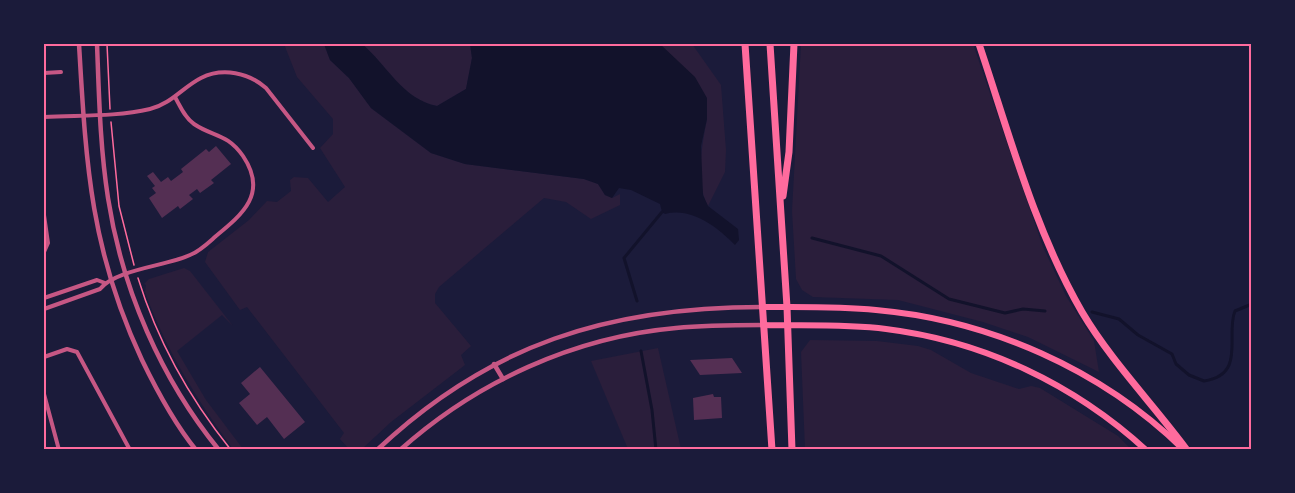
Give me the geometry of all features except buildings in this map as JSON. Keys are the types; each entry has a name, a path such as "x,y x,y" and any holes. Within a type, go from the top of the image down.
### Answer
{"highway":[{"path":"744,44 772,450"},
{"path":"770,44 787,307 792,450"},
{"path":"781,214 789,152 794,44"},
{"path":"979,44 1047,240 1067,285 1093,328 1185,450"}],"main road":[{"path":"762,307 875,309 949,322 1013,342 1049,357 1114,393 1150,419 1185,450"},
{"path":"763,325 885,329 937,338 981,351 1022,367 1081,399 1146,450"}],"street":[{"path":"80,44 87,177 108,282 152,381 196,450"},
{"path":"97,44 108,197 127,275 152,342 174,383 219,450"},
{"path":"44,73 61,72"},
{"path":"44,117 147,110 159,107 175,98 201,78 229,72 246,76 266,88 314,148"},
{"path":"44,309 127,275 191,255 247,209 252,194 251,174 244,157 219,134 192,123 175,98"},
{"path":"44,215 48,243 44,252"},
{"path":"44,298 97,280 108,282"},
{"path":"377,450 432,402 494,364 545,342 623,319 691,309 762,307"},
{"path":"400,450 438,418 503,379 569,351 640,332 707,325 763,325"},
{"path":"44,357 67,349 77,352 130,450"},
{"path":"494,364 503,379"},
{"path":"44,394 59,450"}],"path":[{"path":"118,197 136,272 159,335 175,365 231,450"}],"shaded area":[{"path":"284,44 324,44 330,60 349,78 371,108 431,153 465,164 584,179 598,184 605,195 612,198 620,194 620,205 591,219 566,202 544,198 439,287 435,294 435,303 471,346 461,355 465,365 391,422 362,449 349,449 340,439 344,433 247,307 240,310 205,262 208,252 249,220 267,201 277,202 291,191 290,180 294,177 308,178 328,202 345,187 320,148 333,134 333,119 297,77"},
{"path":"324,44 362,44 405,89 425,102 437,106 466,89 472,58 470,44 660,44 695,77 707,98 707,119 701,146 703,195 708,206 738,229 739,240 735,245 712,225 694,216 685,213 665,214 660,204 631,190 619,188 612,198 605,195 598,184 584,179 465,164 431,153 371,108 349,78 330,60"},
{"path":"362,44 470,44 472,58 466,89 437,106 425,102 396,81"},
{"path":"660,44 692,44 721,85 726,150 725,172 708,206 701,175 707,119"},
{"path":"801,44 973,44 1043,247 1066,296 1094,341 1099,372 1028,337 983,322 898,300 813,297 802,290 796,279 792,211"},
{"path":"184,268 190,271 233,326 222,315 177,351 206,400 243,449 233,449 195,393 163,334 145,292 146,285 144,284 149,279"},
{"path":"810,340 877,341 918,346 931,350 971,373 1019,389 1031,386 1040,388 1118,436 1131,449 805,449 801,352"},
{"path":"658,348 681,449 628,449 591,361"}],"waterway":[{"path":"637,301 624,258 662,212"},
{"path":"812,238 881,256 949,299 1005,313 1023,309 1045,311"},
{"path":"1092,312 1119,319 1138,335 1172,354 1176,364 1189,375 1204,381 1226,371 1232,352 1235,311 1252,304"},
{"path":"641,351 652,410 656,450"}]}
